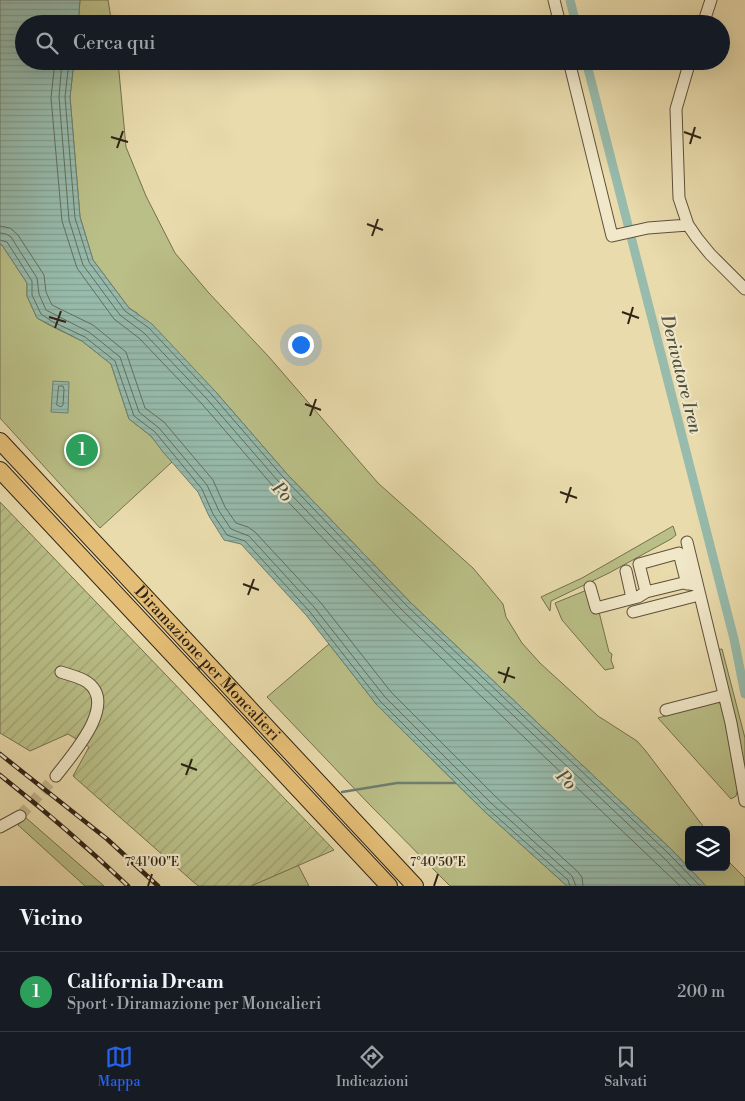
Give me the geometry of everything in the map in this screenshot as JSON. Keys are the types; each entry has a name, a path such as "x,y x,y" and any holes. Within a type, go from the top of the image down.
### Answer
{"highway":[{"name":"Diramazione per Moncalieri","path":"0,441 415,886"},
{"name":"Diramazione per Moncalieri","path":"0,470 389,886"}],"street":[{"path":"554,0 558,15"},
{"path":"706,15 711,0"},
{"path":"571,70 612,236 648,228 688,225"},
{"path":"687,70 676,109 679,198 688,225 710,254 745,289"},
{"path":"686,542 694,588 736,745 745,801"},
{"path":"646,592 639,564 679,553 694,588"},
{"path":"626,571 632,598"},
{"path":"590,587 596,608 646,592 694,588"},
{"path":"632,612 694,588"},
{"path":"56,776 90,728 97,715 98,702 94,689 88,682 61,672"},
{"path":"666,710 724,695"},
{"path":"0,828 20,816"}],"green space":[{"path":"80,0 108,0 110,15 79,15"},
{"path":"73,70 119,70 126,147 146,196 175,253 208,292 269,357 378,483 473,568 503,604 506,617 522,643 540,663 598,716 637,741 645,750 703,826 685,826 685,864 411,603 287,474 215,391 137,313 129,308 93,260 80,217 70,97"},
{"path":"0,244 27,283 27,296 37,318 82,341 111,364 129,419 151,436 172,462 100,528 0,418"},
{"path":"0,502 334,850 251,886 198,886 73,776 89,747 68,734 30,751 0,733"},
{"path":"673,526 676,535 671,539 609,573 551,601 550,611 541,597 582,578"},
{"path":"587,590 593,613 599,612 609,652 612,654 611,660 614,668 605,670 562,620 555,603"},
{"path":"329,644 377,705 484,811 567,886 450,886 369,804 267,697"},
{"path":"722,649 745,738 745,789 716,650"},
{"path":"717,701 723,706 738,789 736,796 731,799 658,718"},
{"path":"25,817 104,886 85,886 18,825"},
{"path":"730,863 745,878 745,886 706,886 692,871 730,871"},
{"path":"298,865 309,886 251,886"}],"water":[{"name":"Po","path":"0,0 80,0 79,15 15,15 15,70 73,70 70,97 80,217 93,260 129,308 152,324 215,391 287,474 411,603 673,851 685,864 685,871 692,871 706,886 567,886 484,811 377,705 306,615 241,544 224,540 209,516 198,492 151,436 129,419 111,364 82,341 37,318 27,296 27,283 0,244"},
{"path":"53,381 69,382 68,413 51,412"}],"waterway":[{"name":"Derivatore Iren","path":"570,0 574,15"},
{"name":"Derivatore Iren","path":"588,70 734,639 745,694"},
{"path":"342,792 397,783 455,783"}],"tunnel":[{"path":"20,816 56,776"}],"railway":[{"path":"0,754 107,839 158,886"},
{"path":"0,775 65,829 128,886"}],"place":[{"name":"California Dream","path":"82,450"}]}
